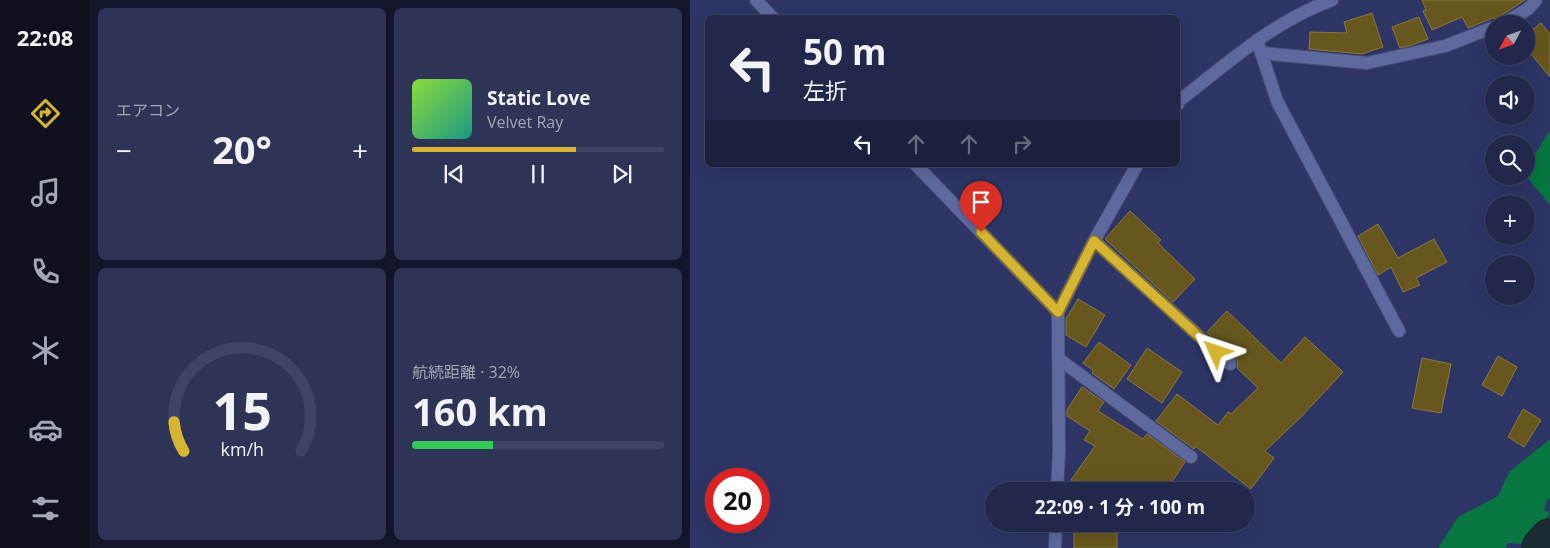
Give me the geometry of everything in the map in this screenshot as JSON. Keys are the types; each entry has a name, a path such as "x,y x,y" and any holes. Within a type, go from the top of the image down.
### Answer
{"street":[{"path":"756,0 770,15"},
{"path":"1180,100 1257,40 1315,6 1332,0"},
{"path":"1518,15 1528,9 1536,0"},
{"path":"1261,53 1367,63 1445,46 1485,30"},
{"path":"1257,40 1277,101 1399,331"},
{"path":"918,167 1058,312"},
{"path":"1057,482 1058,312 1094,241 1136,167"},
{"path":"1094,241 1230,364"},
{"path":"1059,359 1191,457"},
{"path":"1055,548 1056,532"}],"green space":[{"path":"1550,130 1550,205 1533,185 1535,185 1535,154"},
{"path":"1550,439 1550,499 1547,499 1544,510 1550,513 1528,544 1508,543 1505,548 1438,548 1458,517 1498,496 1509,472"}],"building":[{"path":"1422,0 1525,0 1502,15 1485,15 1485,21 1468,28 1462,17 1432,30 1423,11 1426,10"},
{"path":"1372,13 1383,47 1362,54 1309,49 1310,32 1347,33 1344,22"},
{"path":"1419,17 1428,39 1400,48 1392,27"},
{"path":"1541,23 1550,34 1550,77 1535,59 1535,28"},
{"path":"1130,211 1161,240 1158,243 1195,279 1173,302 1105,239"},
{"path":"1378,224 1398,258 1434,239 1447,262 1416,278 1420,285 1403,292 1391,267 1378,275 1358,236"},
{"path":"1078,299 1105,315 1086,347 1066,335 1066,319"},
{"path":"1227,311 1281,363 1305,337 1343,372 1301,417 1265,451 1274,458 1255,484 1255,482 1242,482 1195,446 1194,449 1156,421 1177,394 1218,425 1228,412 1231,414 1258,388 1237,368 1238,362 1235,358 1207,332"},
{"path":"1099,342 1131,365 1114,389 1092,373 1093,370 1083,363"},
{"path":"1147,348 1182,372 1162,403 1127,379"},
{"path":"1498,356 1517,367 1502,396 1482,385"},
{"path":"1422,358 1451,364 1441,413 1412,408"},
{"path":"1082,387 1104,402 1098,411 1143,439 1147,434 1185,462 1172,482 1074,482 1071,480 1095,446 1084,440 1090,431 1067,416 1067,410"},
{"path":"1523,409 1541,420 1524,447 1508,437"},
{"path":"1074,532 1117,532 1117,548 1074,548"}],"waterway":[{"path":"1542,548 1550,539"}],"route":[{"path":"981,232 1058,312 1094,241 1216,352"}]}
